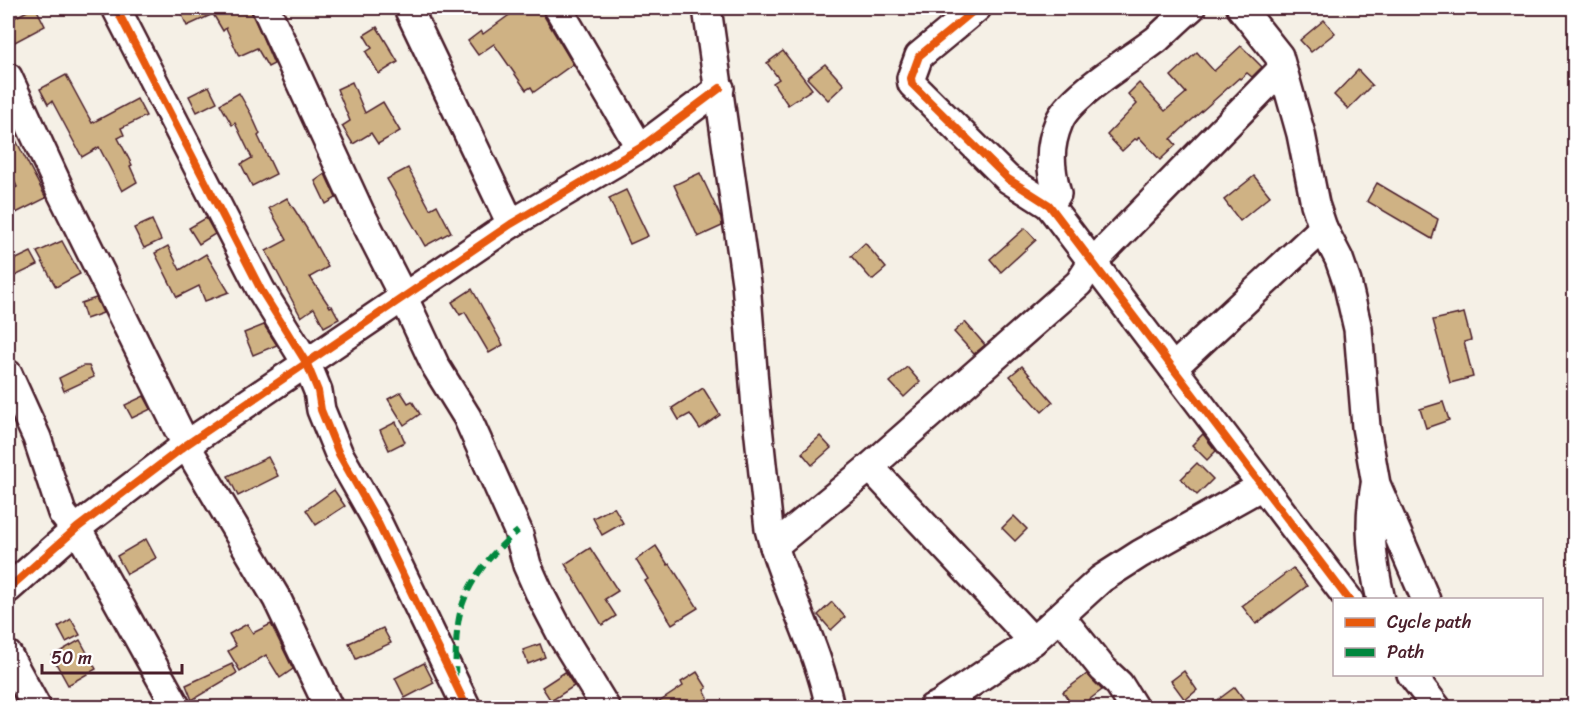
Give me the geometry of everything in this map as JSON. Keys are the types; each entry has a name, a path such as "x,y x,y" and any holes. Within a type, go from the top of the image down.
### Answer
{"street":[{"path":"116,8 261,290 307,364 318,391 321,410 339,454 377,521 467,708"},
{"path":"266,8 360,212 436,367 472,427 518,531 527,565 539,592 562,636 606,708"},
{"path":"408,8 511,224"},
{"path":"558,8 640,148"},
{"path":"977,8 919,56 911,78 912,84 1008,179 1049,205 1347,598"},
{"path":"1049,205 1057,194 1050,156 1059,120 1079,97 1156,39 1191,8"},
{"path":"1241,8 1279,56 1301,134 1315,204 1347,282 1358,329 1366,427 1376,484 1425,598"},
{"path":"707,10 720,88 746,283 765,504 774,546 803,621 830,708"},
{"path":"774,546 870,467 1079,283 1092,263 1282,69"},
{"path":"8,77 62,194 186,445 277,599 329,708"},
{"path":"8,589 77,528 186,445 511,224 640,148 720,88"},
{"path":"1173,368 1323,228"},
{"path":"8,374 37,438 62,513 77,528 177,708"},
{"path":"870,467 1033,641"},
{"path":"1376,484 1371,503 1371,553 1381,598"},
{"path":"932,708 1033,641 1101,579 1140,554 1262,486"},
{"path":"1061,617 1119,684 1134,708"},
{"path":"8,655 37,708"},
{"path":"1412,676 1437,708"}],"building":[{"path":"36,8 45,26 13,43 8,32 8,21"},
{"path":"179,8 250,8 274,64 268,67 257,48 239,56 226,28 223,31 213,14 187,26"},
{"path":"519,8 542,8 544,16 573,64 534,92 531,87 526,90 494,44 478,55 468,41 481,31 483,34"},
{"path":"1324,20 1335,33 1311,52 1300,40"},
{"path":"377,27 398,62 379,74 366,52 372,48 364,35"},
{"path":"1241,46 1262,67 1252,77 1247,73 1239,78 1184,127 1171,139 1176,145 1160,160 1139,137 1122,151 1107,135 1137,104 1128,94 1139,83 1165,111 1186,93 1171,76 1197,52 1214,71"},
{"path":"783,51 812,89 788,105 773,83 779,79 767,63"},
{"path":"825,64 844,85 828,100 807,78"},
{"path":"1358,70 1372,85 1348,109 1334,95"},
{"path":"66,75 92,123 137,99 146,116 121,128 124,135 118,138 132,165 130,166 137,182 122,191 99,147 82,157 52,101 48,104 40,89"},
{"path":"352,82 365,113 383,102 400,131 378,144 371,133 353,144 342,126 350,121 337,89"},
{"path":"209,86 217,102 197,112 189,96"},
{"path":"239,93 251,114 260,134 258,136 276,174 252,186 241,164 252,158 235,123 232,125 220,104"},
{"path":"8,125 46,198 8,217 8,192 17,187 8,167"},
{"path":"408,168 430,209 437,205 451,232 425,246 387,179"},
{"path":"700,173 721,218 722,226 698,237 674,185"},
{"path":"325,174 336,198 326,204 315,181"},
{"path":"1254,176 1270,196 1240,221 1224,200"},
{"path":"1377,183 1438,219 1432,239 1367,201"},
{"path":"626,190 648,236 630,244 609,198"},
{"path":"287,198 328,267 310,277 339,319 324,327 314,308 301,317 266,251 287,240 269,208"},
{"path":"206,218 215,234 199,244 189,228"},
{"path":"152,220 161,240 144,248 134,228"},
{"path":"1025,228 1036,240 1001,272 990,259"},
{"path":"62,241 80,274 56,287 37,252"},
{"path":"865,243 886,268 872,280 851,256"},
{"path":"168,246 180,270 206,254 229,292 205,301 199,286 177,297 155,253"},
{"path":"31,252 38,265 13,277 8,263"},
{"path":"472,289 503,345 489,353 465,312 460,315 452,302"},
{"path":"96,298 103,313 86,319 81,303"},
{"path":"1464,313 1471,340 1464,342 1473,377 1450,383 1433,320"},
{"path":"965,322 985,345 974,354 954,332"},
{"path":"264,325 277,345 253,355 244,333"},
{"path":"83,366 89,366 94,377 64,391 59,378"},
{"path":"1022,366 1053,402 1042,412 1010,376"},
{"path":"907,367 920,382 904,397 890,382"},
{"path":"703,388 720,415 700,429 690,414 679,420 672,408"},
{"path":"401,392 408,403 412,401 420,414 404,425 388,399"},
{"path":"144,396 151,409 132,418 125,405"},
{"path":"1443,402 1449,420 1426,428 1420,409"},
{"path":"396,422 405,442 389,450 380,430"},
{"path":"1203,434 1216,451 1207,460 1192,445"},
{"path":"820,436 831,448 812,465 802,453"},
{"path":"268,457 278,476 238,496 228,476"},
{"path":"1197,463 1213,479 1197,495 1181,479"},
{"path":"334,490 345,506 316,525 306,510"},
{"path":"614,507 623,523 602,535 593,518"},
{"path":"1014,516 1027,529 1015,541 1002,528"},
{"path":"146,539 156,558 127,574 117,556"},
{"path":"656,546 698,608 672,624 645,581 648,579 636,560"},
{"path":"590,548 618,591 605,599 616,616 602,625 565,564"},
{"path":"1293,568 1307,586 1256,624 1242,606"},
{"path":"832,602 845,617 831,630 818,615"},
{"path":"71,619 80,635 66,642 58,627"},
{"path":"247,624 253,633 271,624 293,669 280,678 266,655 240,671 228,651 236,646 229,634"},
{"path":"383,628 391,643 356,659 349,643"},
{"path":"80,640 96,669 68,685 52,656"},
{"path":"540,644 545,657 528,664 523,650"},
{"path":"424,663 434,683 405,698 395,678"},
{"path":"232,664 237,673 192,700 186,685"},
{"path":"1184,671 1197,690 1185,700 1171,681"},
{"path":"565,672 574,686 551,701 542,687"},
{"path":"697,672 707,688 704,690 708,698 693,708 650,708 683,686 681,682"},
{"path":"1087,674 1102,690 1078,708 1074,708 1063,692"},
{"path":"1235,687 1250,708 1207,708"}],"marked path":[{"path":"455,679 458,626 465,598 476,576 500,547 518,531"}],"cycle path":[{"path":"116,8 261,290 307,364 318,391 321,410 339,454 377,521 467,708"},
{"path":"977,8 919,56 911,78 912,84 1008,179 1049,205 1347,598"},
{"path":"8,589 77,528 186,445 511,224 640,148 720,88"}]}
